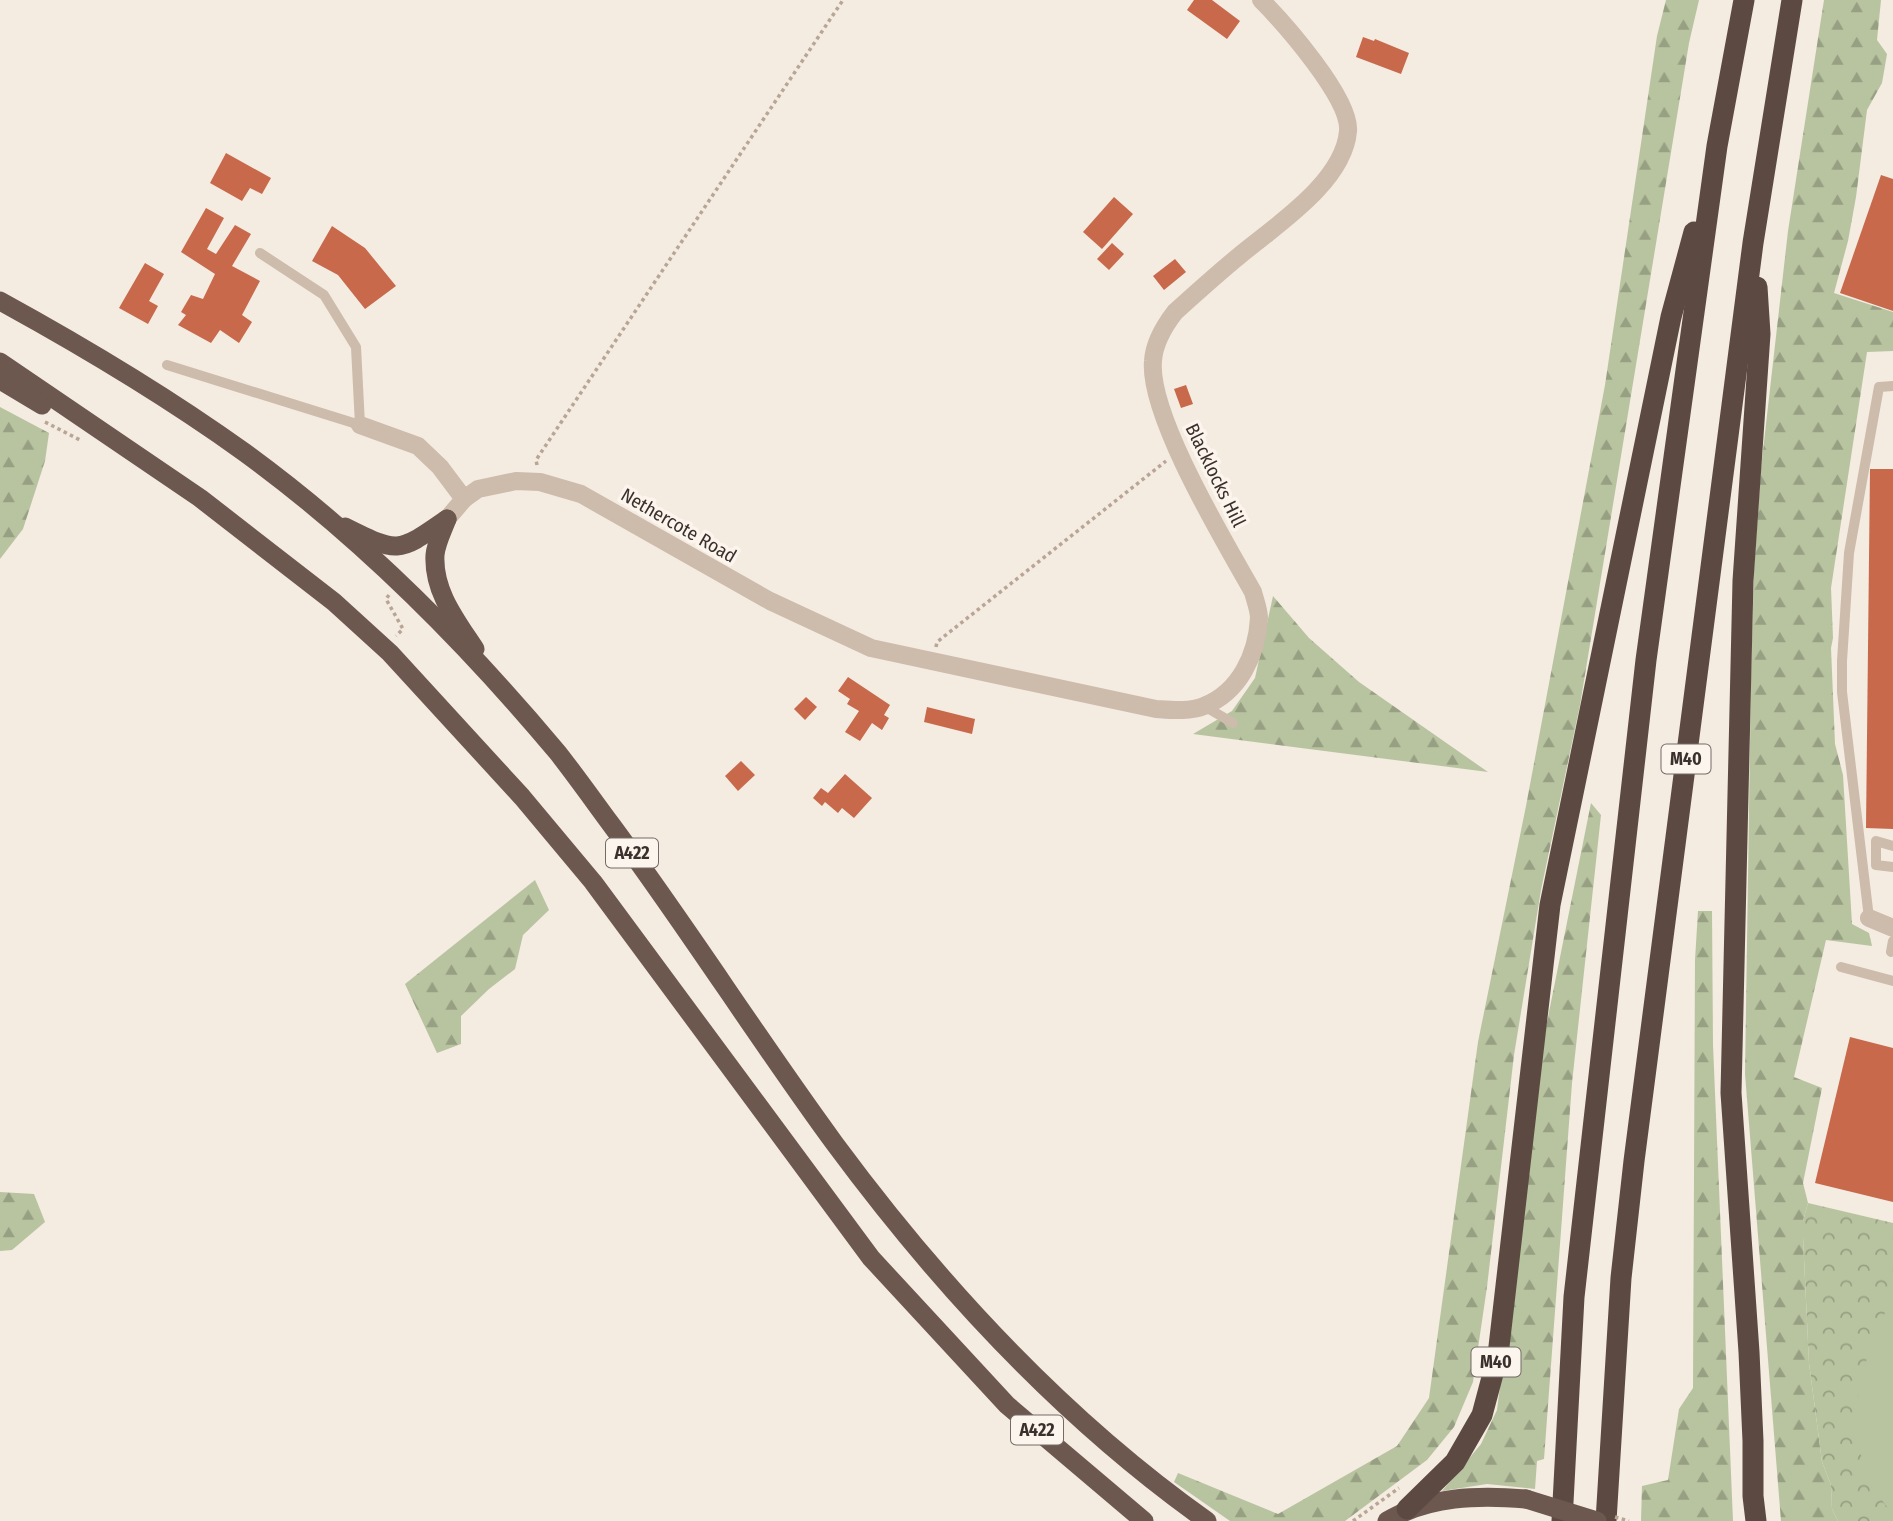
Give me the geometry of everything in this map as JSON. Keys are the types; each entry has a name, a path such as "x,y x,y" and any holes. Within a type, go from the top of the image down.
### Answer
{"highway":[{"name":"M40","path":"1562,1521 1574,1297 1586,1172 1646,660 1717,146 1744,0"},
{"name":"M40","path":"1606,1521 1621,1278 1634,1161 1753,243 1792,0"},
{"name":"M40","path":"1408,1509 1455,1462 1482,1415 1498,1354 1550,905 1671,317 1717,146"},
{"name":"M40","path":"1753,243 1760,334 1743,581 1731,1093 1748,1339 1756,1521"},
{"name":"A422","path":"0,301 120,369 245,453 322,515 407,591 496,683 560,757 621,838 835,1145 911,1241 988,1327 1097,1436 1207,1521"},
{"name":"A422","path":"0,362 200,498 359,624 448,714 593,882 871,1258 1007,1405 1144,1521"},
{"path":"0,380 200,498"},
{"path":"322,515 381,545 401,547 415,541 447,519"},
{"path":"447,519 435,553 437,580 445,602 496,683"},
{"path":"1387,1521 1408,1509 1447,1500 1489,1496 1526,1499 1597,1521"}],"street":[{"name":"Blacklocks Hill","path":"1204,706 1224,693 1249,665 1259,616 1253,592 1180,454 1156,389 1153,361 1166,323 1175,312 1308,199 1332,172 1348,130 1344,108 1325,79 1284,23 1261,0"},
{"path":"360,425 418,446 440,467 464,499"},
{"name":"Nethercote Road","path":"447,519 464,499 478,489 494,485 516,481 540,482 581,494 770,601 869,647 930,663"},
{"path":"930,663 1156,709 1178,710 1204,706"},
{"path":"1869,918 1893,928"}],"lane":[{"path":"167,365 360,425 356,347 324,295 260,253"},
{"path":"1869,918 1842,692 1843,624 1849,554 1879,387 1893,386"},
{"path":"1204,706 1233,723"},
{"path":"1893,846 1875,841 1875,865 1893,867"},
{"path":"1891,952 1893,941"},
{"path":"1841,967 1893,981"}],"path":[{"path":"540,482 536,460 843,0"},
{"path":"930,663 937,642 1170,458 1180,454"}],"green space":[{"path":"1666,0 1699,0 1689,43 1580,705 1541,890 1514,1055 1473,1382 1454,1427 1427,1460 1345,1521 1230,1521 1174,1482 1178,1473 1278,1514 1397,1446 1429,1398 1478,1042 1526,806 1605,385 1657,36"},
{"path":"1824,0 1881,0 1877,40 1887,54 1882,83 1867,110 1856,197 1834,293 1893,312 1893,351 1867,352 1831,588 1835,744 1843,775 1852,924 1869,933 1872,946 1826,940 1794,1077 1822,1088 1803,1183 1808,1203 1803,1221 1803,1238 1809,1363 1822,1462 1831,1485 1832,1509 1838,1521 1781,1521 1745,1074 1754,570 1761,468 1788,231"},
{"path":"0,407 49,433 45,461 23,529 0,559"},
{"path":"1273,596 1309,638 1359,682 1488,772 1193,734 1232,711 1255,678"},
{"path":"1591,803 1601,815 1572,1083 1544,1459 1537,1461 1535,1489 1487,1484 1442,1491 1481,1444 1497,1410 1546,1027"},
{"path":"535,880 549,910 523,935 515,969 461,1016 461,1044 437,1053 405,984"},
{"path":"1698,911 1712,911 1713,1045 1733,1521 1641,1521 1642,1486 1668,1480 1679,1409 1693,1388 1695,960"},
{"path":"0,1192 34,1194 45,1222 12,1250 0,1251"},
{"path":"1808,1203 1893,1223 1893,1521 1838,1521 1832,1509 1831,1485 1822,1462 1809,1363 1803,1237 1803,1221"},
{"path":"1893,1294 1893,1512 1881,1498 1862,1457 1856,1410 1866,1363"}],"building":[{"path":"1194,0 1212,0 1240,21 1227,39 1187,10"},
{"path":"1363,37 1409,53 1401,74 1356,57"},
{"path":"226,153 271,178 262,194 250,188 242,201 210,183"},
{"path":"1881,175 1893,179 1893,311 1840,293"},
{"path":"1114,197 1133,214 1102,249 1083,232"},
{"path":"206,208 224,218 207,249 216,254 235,225 251,234 232,266 260,281 242,315 252,322 239,343 220,330 211,343 178,325 186,315 181,312 191,295 203,299 215,274 181,252"},
{"path":"332,226 365,248 396,286 365,309 338,275 312,261"},
{"path":"1112,243 1124,254 1109,270 1097,259"},
{"path":"1175,259 1186,272 1164,290 1153,276"},
{"path":"145,263 164,274 149,301 158,306 148,324 119,308"},
{"path":"1186,385 1193,404 1181,408 1174,389"},
{"path":"1870,469 1893,469 1893,829 1866,828"},
{"path":"848,677 890,705 884,715 889,718 882,730 872,723 860,741 845,732 859,711 847,704 850,699 838,691"},
{"path":"806,697 817,707 805,720 794,709"},
{"path":"927,707 975,719 972,734 924,722"},
{"path":"741,761 755,775 738,791 725,776"},
{"path":"845,774 872,798 854,818 842,808 838,813 825,802 822,806 813,798 821,788 828,793"},
{"path":"1850,1037 1893,1048 1893,1202 1815,1183"}]}
